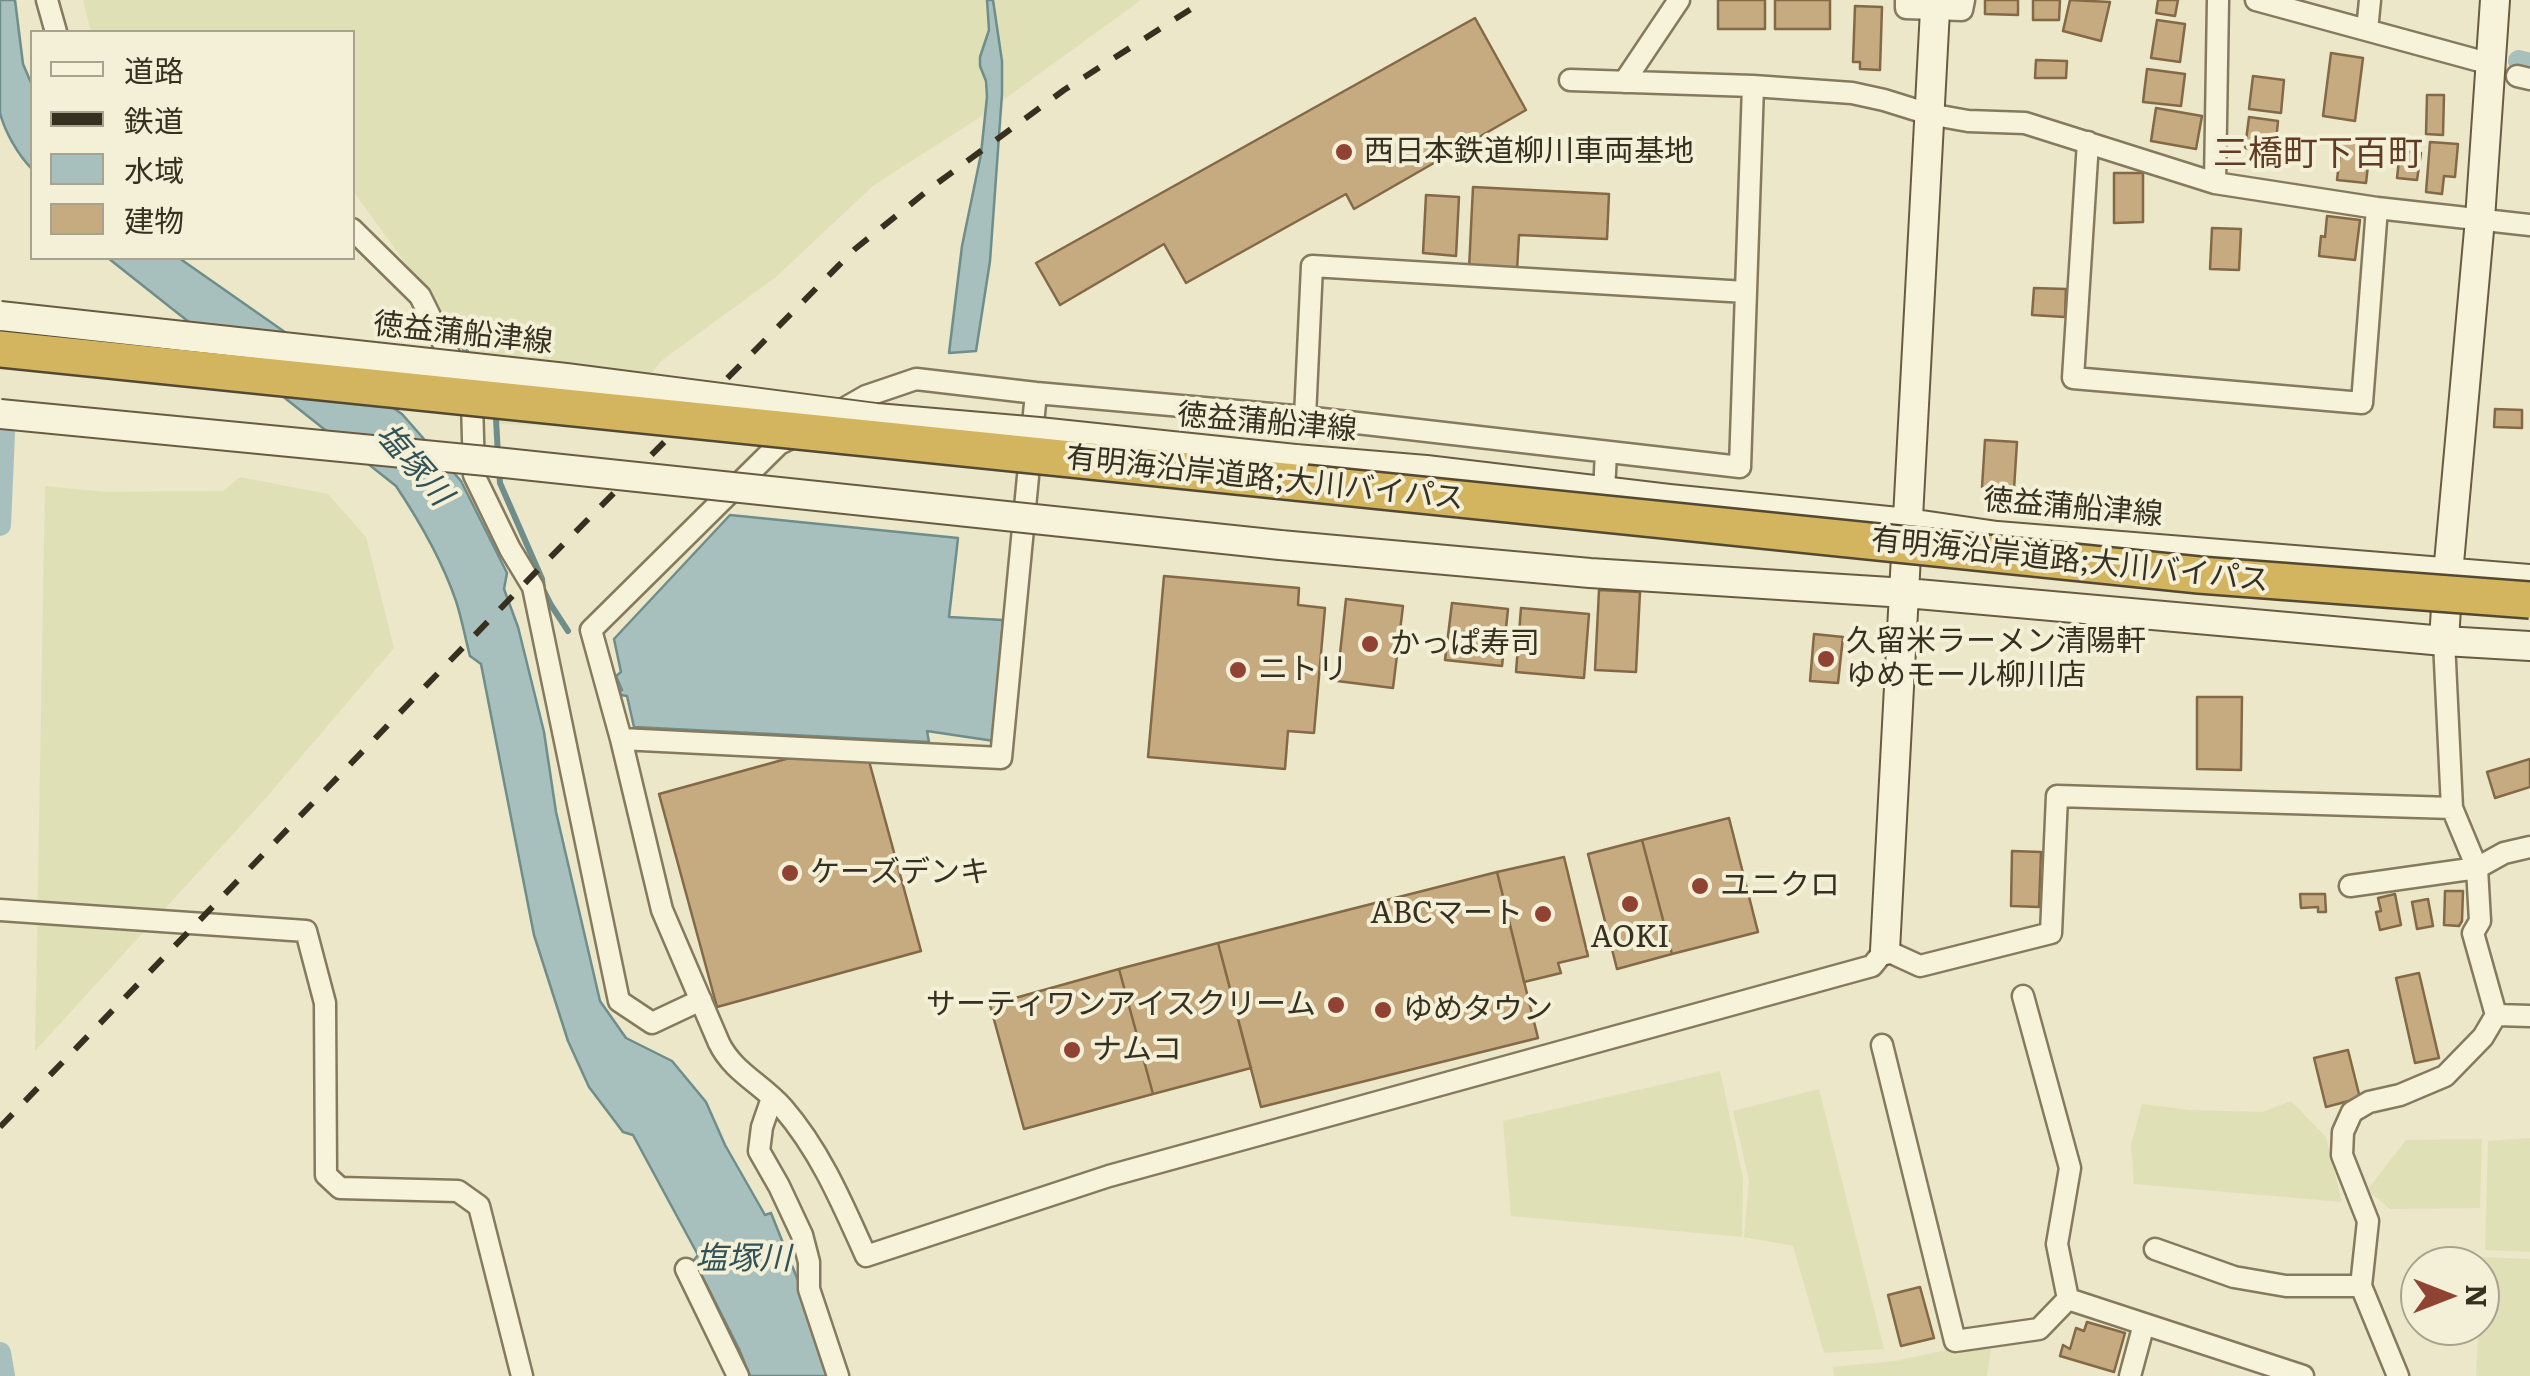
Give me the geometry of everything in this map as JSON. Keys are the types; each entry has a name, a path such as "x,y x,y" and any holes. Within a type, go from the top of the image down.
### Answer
{"highway":[{"name":"有明海沿岸道路;大川バイパス","path":"0,349 2199,575 2530,600"}],"main road":[{"path":"2444,642 2495,0"},
{"path":"1886,950 1935,10"},
{"name":"徳益蒲船津線","path":"0,316 566,378 876,418 1426,470 1997,536 2530,579"},
{"path":"0,414 1280,545 2530,646"}],"street":[{"path":"48,0 56,30"},
{"path":"1624,82 1680,0"},
{"path":"1906,0 1906,8 1935,10 1962,10 1964,0"},
{"path":"2215,183 2218,0"},
{"path":"2256,0 2491,64"},
{"path":"2366,30 2370,0"},
{"path":"1570,80 1852,93 1929,114 2025,123 2215,183 2377,208 2530,225"},
{"path":"1753,86 1740,468 1306,416 916,379 866,396 780,444 591,630 662,910 727,1060 783,1108 831,1177 866,1256 1109,1176 1872,966 1886,950 1920,966 2051,932 2057,796 2452,808"},
{"path":"2088,142 2072,378 2362,403 2377,208"},
{"path":"355,232 420,296 472,400 474,475 533,587 618,1001 652,1023 701,1000"},
{"path":"1306,416 1312,266 1746,292"},
{"path":"621,739 1002,758 1036,393"},
{"path":"1604,492 1606,452"},
{"path":"2398,1376 2361,1286 2368,1221 2342,1155 2343,1132 2352,1112 2369,1102 2400,1095 2445,1076 2483,1037 2496,1015 2473,933 2480,921 2477,868 2452,808 2444,642"},
{"path":"2350,886 2477,868 2504,853 2530,847"},
{"path":"7,910 306,931 325,1003 326,1175 340,1188 458,1191 478,1206 522,1376"},
{"path":"2022,996 2070,1168 2057,1244 2068,1299"},
{"path":"2496,1015 2530,1016"},
{"path":"1882,1046 1955,1340 2039,1329 2068,1299"},
{"path":"772,1098 759,1151 802,1234 809,1262 809,1290 838,1376"},
{"path":"2155,1249 2234,1277 2286,1286 2361,1286"},
{"path":"686,1269 738,1376"},
{"path":"2068,1299 2303,1376"},
{"path":"2130,1376 2144,1324"}],"green space":[{"path":"83,0 1141,0 977,119 874,185 776,277 661,361 609,427 496,424 427,293 355,194 355,30 90,30"},
{"path":"240,477 328,494 366,537 394,648 265,799 35,1051 45,486 106,492 223,491"},
{"path":"1720,1071 1743,1178 1742,1237 1511,1216 1503,1121"},
{"path":"1819,1089 1884,1349 1824,1353 1793,1246 1744,1237 1749,1180 1733,1111"},
{"path":"2291,1101 2326,1137 2342,1202 2134,1184 2131,1145 2142,1104 2262,1112"},
{"path":"2530,1138 2530,1252 2485,1246 2488,1141"},
{"path":"2482,1139 2480,1208 2390,1209 2367,1190 2406,1140"},
{"path":"2500,1258 2530,1259 2530,1376 2476,1376 2478,1346 2500,1346"},
{"path":"1961,1347 1991,1349 1987,1376 1834,1376 1833,1367 1895,1361"}],"water":[{"path":"0,0 15,0 23,64 30,80 30,167 13,143 0,113"},
{"path":"987,0 993,0 1002,61 990,261 976,351 949,353 962,246 981,154 987,97 980,57 989,30"},
{"name":"塩塚川","path":"111,260 182,260 402,414 461,481 507,573 504,589 518,627 544,732 556,812 600,1001 626,1038 672,1061 706,1102 725,1145 765,1215 771,1213 832,1376 750,1376 694,1260 698,1255 633,1135 623,1132 589,1087 568,1041 534,935 481,664 470,656 458,608 430,542 396,486"},
{"path":"730,515 958,538 949,617 1003,620 994,741 927,731 929,742 634,727 627,696 619,691 622,690 616,676 621,672 614,639"}],"building":[{"path":"1718,0 1765,0 1765,29 1718,29"},
{"path":"1775,0 1830,0 1830,29 1775,29"},
{"path":"1985,0 2018,0 2018,15 1985,14"},
{"path":"2033,0 2060,0 2059,20 2033,20"},
{"path":"2070,0 2110,2 2101,41 2063,31"},
{"path":"2158,0 2178,0 2175,16 2156,13"},
{"path":"1855,6 1882,7 1880,70 1860,69 1860,62 1853,62"},
{"name":"西日本鉄道柳川車両基地","path":"1475,18 1526,110 1354,209 1346,194 1186,283 1164,244 1060,305 1036,263"},
{"path":"2157,20 2185,24 2180,62 2151,58"},
{"path":"2331,53 2363,58 2355,121 2323,116"},
{"path":"2036,60 2067,61 2066,78 2035,78"},
{"path":"2147,69 2185,74 2181,106 2143,102"},
{"path":"2253,76 2284,80 2281,113 2249,109"},
{"path":"2427,95 2444,95 2443,135 2426,134"},
{"path":"2156,108 2202,116 2196,149 2151,141"},
{"path":"2249,117 2278,121 2275,152 2245,148"},
{"path":"2342,136 2371,139 2366,183 2337,180"},
{"path":"2430,142 2458,144 2455,177 2444,176 2442,194 2426,192"},
{"path":"2400,151 2421,153 2417,180 2397,178"},
{"path":"2114,173 2143,173 2143,222 2114,223"},
{"path":"1473,187 1609,194 1607,239 1519,235 1517,271 1469,269"},
{"path":"1426,195 1459,197 1456,256 1423,253"},
{"path":"2327,216 2360,220 2355,260 2319,256"},
{"path":"2212,228 2241,229 2239,270 2210,269"},
{"path":"2034,288 2066,289 2065,317 2032,315"},
{"path":"2495,409 2522,410 2522,428 2494,427"},
{"path":"1985,440 2017,442 2014,489 1982,487"},
{"name":"ニトリ","path":"1164,576 1299,588 1298,605 1325,608 1314,733 1288,731 1285,769 1148,757"},
{"path":"1599,590 1640,592 1636,672 1595,670"},
{"name":"かっぱ寿司","path":"1346,599 1403,606 1393,688 1337,681"},
{"path":"1452,603 1508,609 1502,666 1445,660"},
{"path":"1521,608 1589,614 1584,678 1516,672"},
{"name":"久留米ラーメン清陽軒 ゆめモール柳川店","path":"1814,634 1843,637 1838,683 1810,681"},
{"path":"2197,697 2242,697 2241,770 2197,769"},
{"name":"ケーズデンキ","path":"804,754 869,761 921,951 717,1007 659,794"},
{"path":"2530,759 2530,787 2495,798 2487,772"},
{"name":"ユニクロ","path":"1729,818 1758,932 1672,954 1642,840"},
{"name":"AOKI","path":"1642,840 1672,954 1617,969 1588,854"},
{"path":"2012,851 2041,852 2039,907 2011,906"},
{"name":"ABCマート","path":"1564,857 1588,956 1558,963 1561,973 1524,982 1497,872"},
{"name":"ゆめタウン","path":"1497,872 1538,1038 1261,1107 1218,943"},
{"path":"2445,891 2463,891 2459,926 2444,925"},
{"path":"2300,894 2325,894 2326,912 2318,912 2318,907 2301,908"},
{"path":"2395,894 2401,925 2380,930 2378,898"},
{"path":"2428,899 2433,926 2417,929 2412,902"},
{"path":"1218,943 1251,1068 1153,1094 1119,969"},
{"name":"ナムコ","path":"1119,969 1153,1094 1024,1129 990,1005"},
{"path":"2419,973 2439,1058 2415,1063 2396,978"},
{"path":"2348,1050 2360,1098 2326,1107 2314,1058"},
{"path":"1920,1287 1934,1338 1901,1346 1888,1295"},
{"path":"2087,1322 2125,1333 2114,1372 2060,1356 2063,1345 2070,1349 2076,1328 2084,1331"}],"waterway":[{"path":"2519,61 2530,64"},
{"path":"456,328 470,361"},
{"path":"494,413 498,455"},
{"path":"0,525 4,433"},
{"path":"499,468 500,483 543,589 568,631"},
{"path":"0,1353 4,1376"}],"railway":[{"path":"0,1127 529,579 855,249 1064,90 1205,0"}],"place":[{"name":"西日本鉄道柳川車両基地","path":"1344,152"},
{"name":"かっぱ寿司","path":"1370,644"},
{"name":"久留米ラーメン清陽軒 ゆめモール柳川店","path":"1826,659"},
{"name":"ニトリ","path":"1238,670"},
{"name":"ケーズデンキ","path":"790,873"},
{"name":"ユニクロ","path":"1700,886"},
{"name":"AOKI","path":"1630,904"},
{"name":"ABCマート","path":"1543,914"},
{"name":"サーティワンアイスクリーム","path":"1336,1005"},
{"name":"ゆめタウン","path":"1383,1010"},
{"name":"ナムコ","path":"1072,1050"}],"district":[{"name":"三橋町下百町","path":"2318,155"}]}
